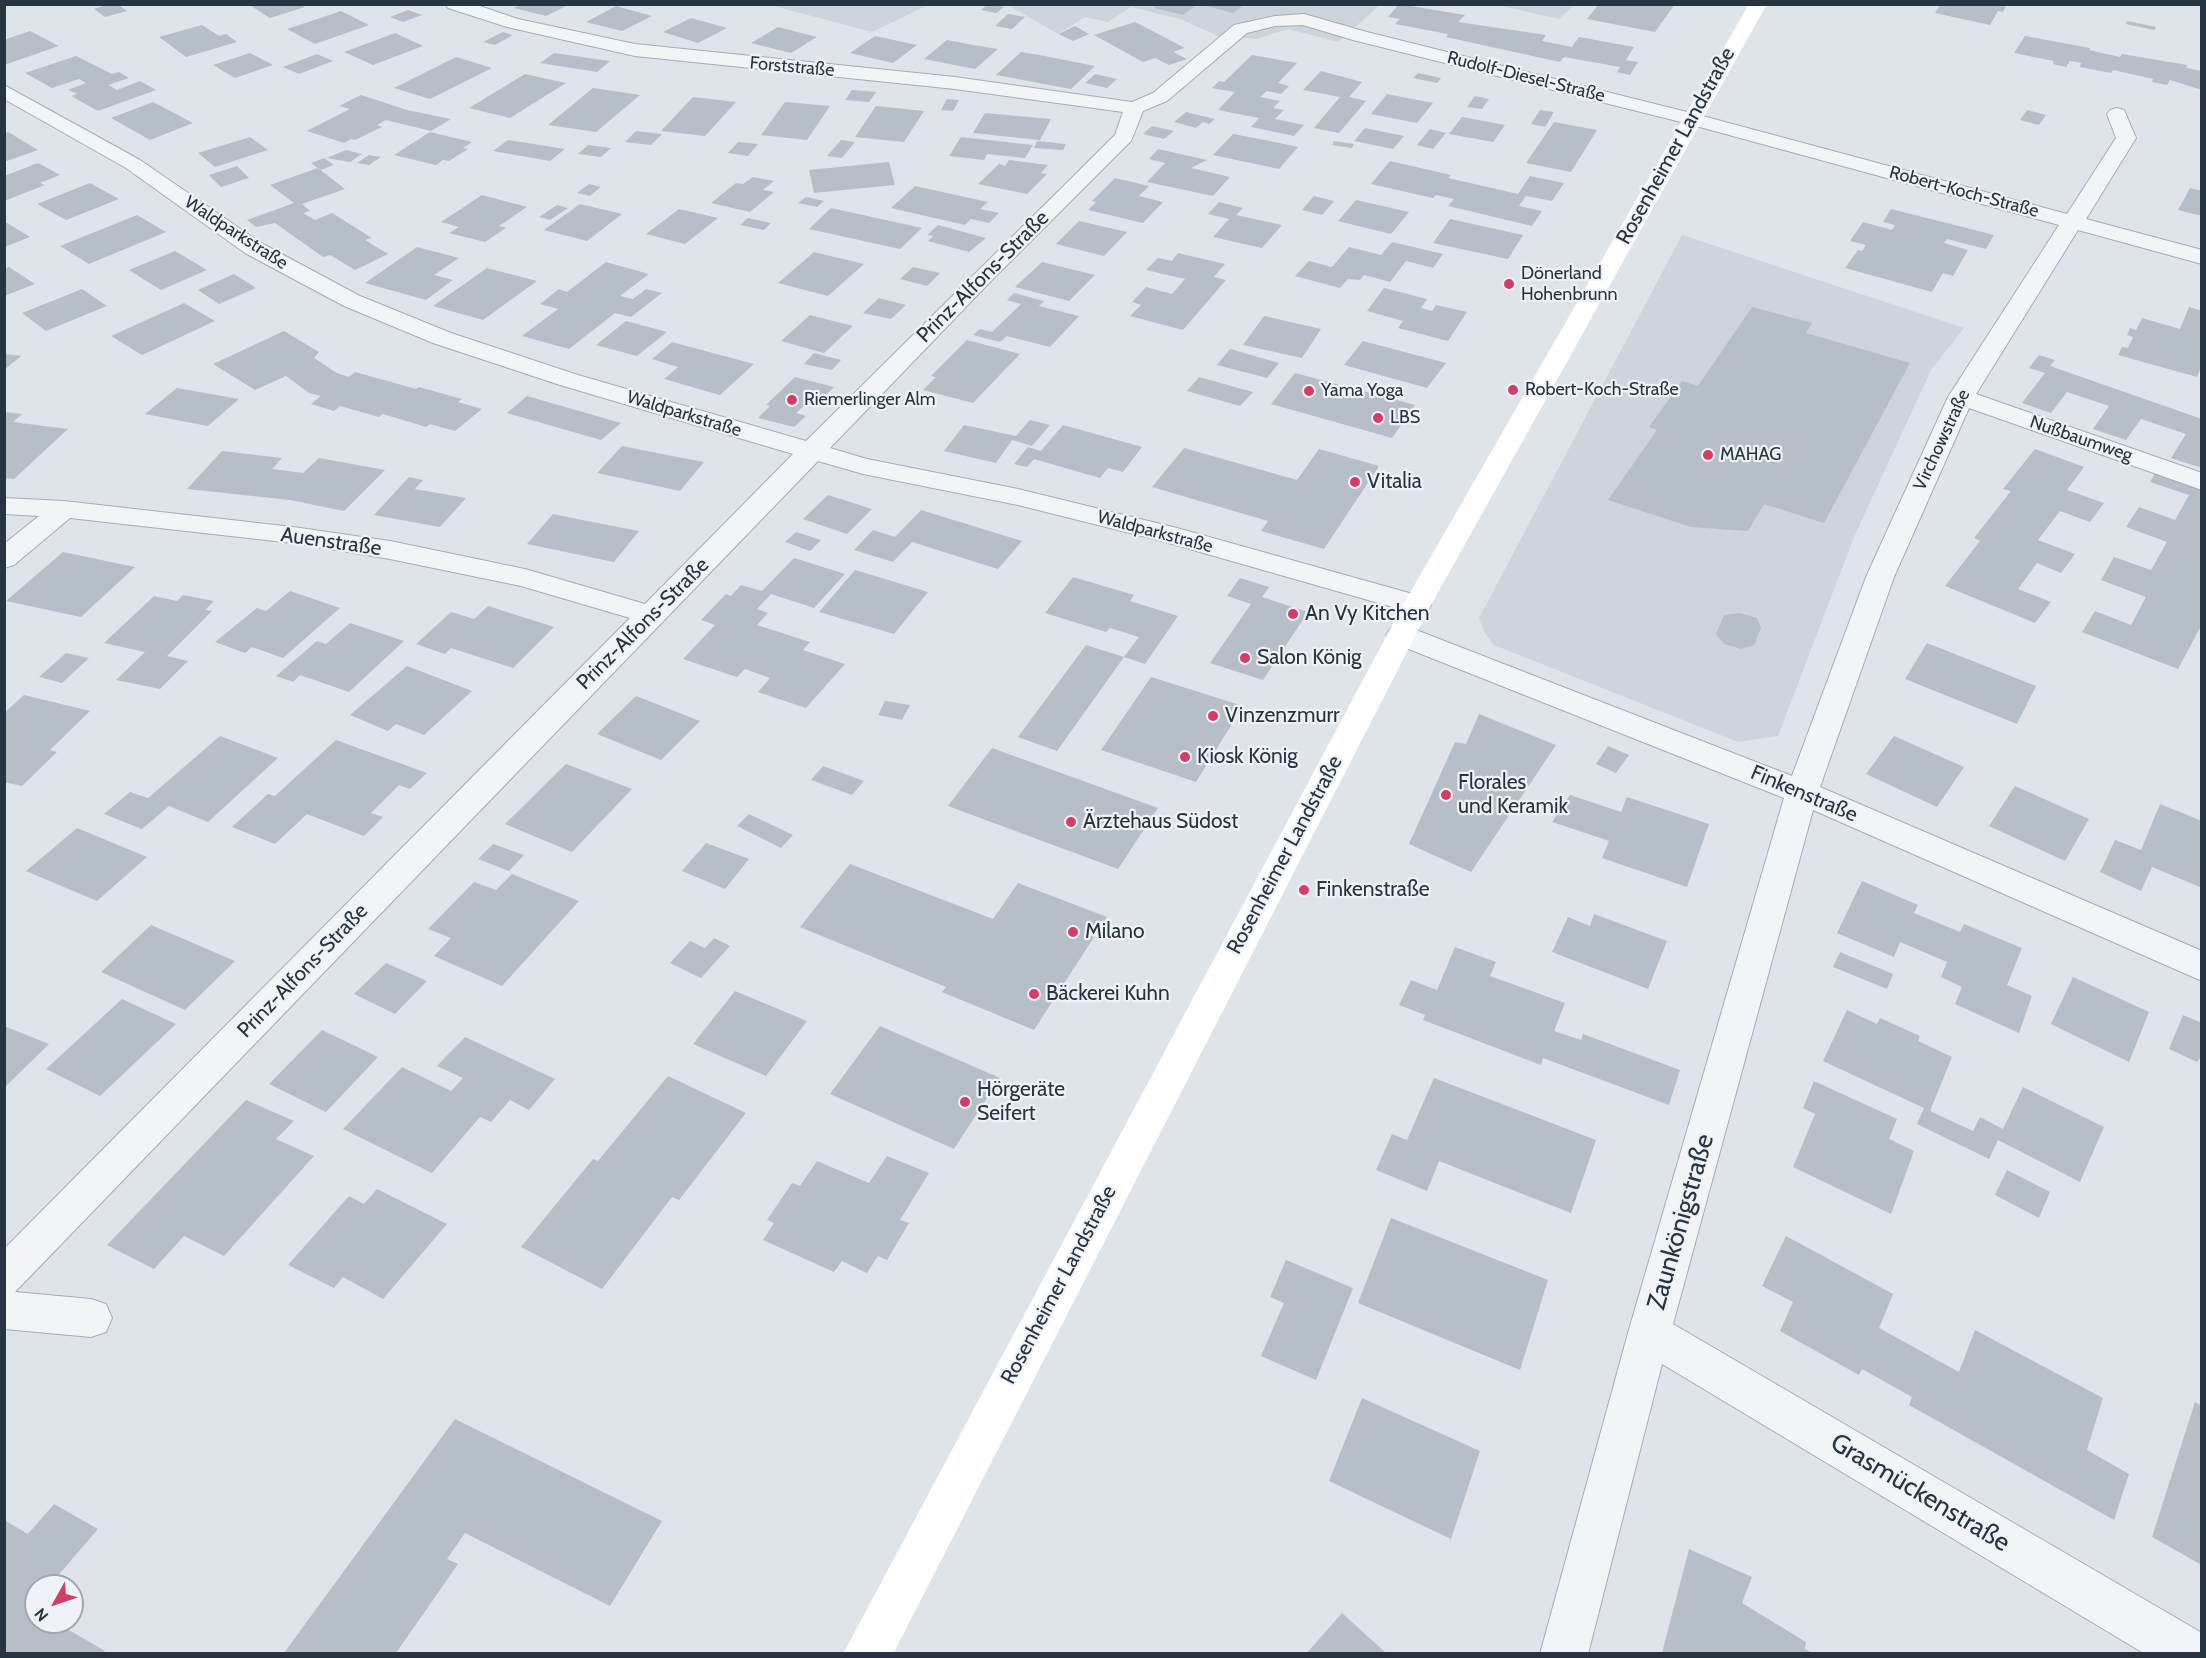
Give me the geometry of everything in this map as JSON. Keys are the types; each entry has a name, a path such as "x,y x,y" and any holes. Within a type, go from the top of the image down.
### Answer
{"main road":[{"name":"Rosenheimer Landstraße","path":"867,1653 1409,620 1758,4"}],"street":[{"name":"Forststraße","path":"454,4 513,23 635,50 955,83 1134,108"},
{"path":"1134,108 1160,97 1241,29 1303,12"},
{"name":"Rudolf-Diesel-Straße","path":"1303,12 1360,36 1692,119"},
{"path":"1346,14 1360,36"},
{"name":"Waldparkstraße","path":"4,92 133,164 253,248 370,310 442,338 558,376 863,466 1017,497 1167,534 1409,620"},
{"name":"Prinz-Alfons-Straße","path":"4,1277 984,275 1124,137 1134,108"},
{"name":"Virchowstraße","path":"1802,792 1880,577 1961,397 2126,138 2117,114"},
{"name":"Robert-Koch-Straße","path":"1692,119 2202,257"},
{"name":"Nußbaumweg","path":"1961,397 2202,482"},
{"name":"Auenstraße","path":"4,506 64,509 293,535 390,550 525,578 651,615"},
{"path":"4,559 64,509"},
{"name":"Finkenstraße","path":"1409,620 1588,706 1802,792 2202,967"},
{"name":"Zaunkönigstraße","path":"1564,1653 1649,1333 1802,792"},
{"path":"4,1310 91,1318"},
{"name":"Grasmückenstraße","path":"1649,1333 2191,1653"}],"shaded area":[{"path":"1574,4 1559,19 1497,5"},
{"path":"770,5 928,5 872,32"},
{"path":"1008,5 1380,5 1338,42 1288,29 1257,39 1218,36 1180,19 1131,7 1108,22 1085,17 1058,34"},
{"name":"MAHAG","path":"1682,235 1964,328 1931,370 1854,537 1778,736 1738,742 1494,645 1484,632 1479,618"}],"building":[{"path":"117,4 127,11 105,17 94,9"},
{"path":"248,4 300,4 305,7 270,18"},
{"path":"521,4 570,4 546,16 514,8"},
{"path":"988,4 1004,7 996,13 981,10"},
{"path":"1159,4 1198,4 1183,15 1154,8"},
{"path":"1199,4 1245,4 1233,13"},
{"path":"1399,4 1465,15 1458,22 1546,35 1542,41 1572,47 1579,37 1634,47 1626,60 1638,62 1630,75 1617,72 1620,67 1564,57 1560,62 1446,37 1448,34 1395,24 1400,19 1388,17"},
{"path":"1599,4 1675,4 1655,32 1587,19"},
{"path":"1941,4 2007,4 2003,12 1998,11 1990,25 1935,13"},
{"path":"616,6 652,16 622,31 586,22"},
{"path":"408,10 422,15 403,22 390,17"},
{"path":"341,11 369,25 315,44 287,29"},
{"path":"1008,14 1025,17 1012,29 995,26"},
{"path":"691,18 727,28 698,43 663,32"},
{"path":"2127,21 2156,27 2154,30 2126,24"},
{"path":"1135,22 1185,48 1173,52 1187,59 1169,65 1155,58 1143,62 1094,35"},
{"path":"202,25 219,36 226,34 237,42 186,57 159,37"},
{"path":"1075,26 1089,34 1073,41 1059,34"},
{"path":"778,27 817,37 791,53 751,43"},
{"path":"30,31 59,46 4,65 4,40"},
{"path":"503,32 513,35 495,45 483,42"},
{"path":"395,33 423,46 373,65 344,52"},
{"path":"875,36 917,45 893,63 850,53"},
{"path":"2025,36 2090,48 2089,50 2120,57 2122,54 2187,65 2186,68 2202,71 2202,90 2170,80 2167,85 2152,82 2153,79 2113,70 2111,73 2080,67 2081,63 2070,61 2066,67 2053,64 2054,61 2014,53"},
{"path":"947,40 998,49 975,69 924,59"},
{"path":"1021,52 1095,66 1071,89 996,75"},
{"path":"250,53 273,65 235,78 213,65"},
{"path":"554,53 610,61 597,72 540,63"},
{"path":"317,54 333,61 299,74 283,67"},
{"path":"1252,55 1297,63 1278,83 1289,86 1281,94 1267,91 1260,97 1280,101 1273,108 1284,110 1275,119 1304,125 1294,136 1251,127 1259,118 1218,110 1235,92 1212,88 1219,81 1224,82"},
{"path":"76,56 112,74 119,72 129,78 108,85 117,90 140,81 156,90 98,111 71,96 77,94 68,90 86,83 79,79 52,88 25,73"},
{"path":"456,57 492,68 430,99 394,88"},
{"path":"1321,71 1362,82 1349,97 1366,101 1339,133 1314,128 1340,97 1303,90"},
{"path":"1418,73 1441,78 1437,83 1413,78"},
{"path":"525,74 566,83 510,118 469,108"},
{"path":"1095,74 1117,79 1107,88 1085,83"},
{"path":"593,88 640,95 596,132 548,125"},
{"path":"852,90 876,92 869,102 845,100"},
{"path":"1387,94 1433,103 1417,123 1371,114"},
{"path":"361,95 407,110 451,119 431,131 386,120 377,125 382,127 344,143 307,131 350,109 339,106"},
{"path":"1475,96 1489,99 1482,109 1467,107"},
{"path":"693,97 736,102 705,136 661,131"},
{"path":"947,99 959,100 953,111 941,110"},
{"path":"153,102 193,123 150,140 111,118"},
{"path":"785,102 830,106 807,140 761,135"},
{"path":"876,106 924,111 904,142 855,137"},
{"path":"1540,110 1554,112 1545,127 1531,124"},
{"path":"2027,110 2046,115 2039,125 2020,120"},
{"path":"1186,112 1215,119 1209,124 1203,122 1196,128 1174,122"},
{"path":"985,113 1051,119 1040,140 973,133"},
{"path":"1462,117 1505,125 1493,142 1449,134"},
{"path":"1554,122 1597,130 1571,172 1526,163"},
{"path":"1152,126 1174,131 1164,139 1143,134"},
{"path":"1365,128 1404,136 1393,149 1354,141"},
{"path":"1430,129 1446,133 1433,149 1417,145"},
{"path":"636,131 662,134 651,145 625,142"},
{"path":"8,132 38,150 4,162 4,134"},
{"path":"430,132 472,142 463,148 468,149 449,161 443,160 436,165 394,155"},
{"path":"1233,134 1298,147 1279,169 1213,155"},
{"path":"250,137 268,150 215,167 198,153"},
{"path":"961,137 1033,145 1025,158 987,154 984,160 949,156"},
{"path":"508,140 565,149 550,161 493,151"},
{"path":"841,140 855,142 842,158 827,156"},
{"path":"1037,141 1066,144 1063,150 1034,148"},
{"path":"1334,141 1354,144 1352,148 1332,145"},
{"path":"738,142 758,144 748,156 728,153"},
{"path":"588,145 611,148 601,157 578,154"},
{"path":"1158,149 1207,160 1191,168 1230,177 1213,196 1147,182 1165,163 1149,159"},
{"path":"346,150 362,154 350,162 327,158"},
{"path":"369,155 381,157 369,165 357,163"},
{"path":"324,158 334,165 320,170 311,163"},
{"path":"1009,160 1048,165 1041,173 1047,174 1027,194 978,184 999,164 1005,166"},
{"path":"1390,161 1451,175 1448,178 1518,194 1530,176 1564,183 1552,201 1526,196 1519,206 1542,211 1532,226 1448,206 1454,199 1436,195 1433,198 1371,184"},
{"path":"889,162 895,185 814,193 809,170"},
{"path":"38,163 60,175 40,183 45,185 4,201 4,176"},
{"path":"237,166 249,178 221,187 209,175"},
{"path":"318,168 345,189 302,204 310,211 303,213 315,220 332,213 372,238 365,240 388,254 355,270 330,255 323,257 275,223 256,227 247,220 294,203 270,185"},
{"path":"753,177 774,181 763,190 774,192 750,212 711,203 736,183 743,184"},
{"path":"1115,178 1149,186 1139,196 1163,202 1143,223 1088,210 1096,202 1092,201"},
{"path":"90,183 119,199 66,220 37,204"},
{"path":"589,184 601,187 590,196 577,193"},
{"path":"915,186 988,202 980,209 999,213 989,223 971,219 965,225 891,208"},
{"path":"2190,188 2202,191 2202,216 2178,210"},
{"path":"482,195 527,207 499,226 506,228 485,242 449,233 459,227 441,222"},
{"path":"1314,196 1334,201 1322,215 1302,210"},
{"path":"806,197 824,201 817,207 798,203"},
{"path":"1356,200 1409,212 1391,234 1338,221"},
{"path":"1219,202 1243,208 1236,215 1282,225 1262,248 1213,237 1229,219 1208,214"},
{"path":"580,204 622,214 587,241 544,230"},
{"path":"557,205 568,208 550,220 539,217"},
{"path":"831,208 922,228 900,249 809,229"},
{"path":"679,209 718,218 685,244 646,234"},
{"path":"1891,209 1994,235 1986,249 1947,239 1944,243 1968,250 1953,276 1943,273 1932,292 1845,268 1858,250 1862,251 1866,245 1850,241 1863,222 1892,230 1895,225 1883,222"},
{"path":"137,215 166,232 89,264 60,246"},
{"path":"748,218 771,223 764,230 740,225"},
{"path":"1450,219 1523,235 1508,259 1433,243"},
{"path":"4,221 30,237 4,247"},
{"path":"1079,221 1127,232 1104,256 1056,244"},
{"path":"938,225 986,238 969,252 928,241 933,236 927,235"},
{"path":"1392,242 1443,254 1433,268 1406,261 1390,282 1364,275 1360,280 1348,279 1340,288 1295,276 1309,261 1332,267 1349,247 1381,255"},
{"path":"417,247 459,258 434,275 453,280 426,300 365,283"},
{"path":"175,251 207,270 161,290 129,270"},
{"path":"814,252 864,264 828,296 778,283"},
{"path":"1178,253 1225,264 1214,277 1226,280 1183,330 1130,316 1141,305 1132,302 1146,287 1172,294 1185,279 1146,270 1158,258 1172,261"},
{"path":"606,262 649,274 620,296 633,299 646,289 662,293 631,317 615,313 569,349 522,336 558,309 540,304 559,289 567,292"},
{"path":"1042,262 1095,275 1069,301 1015,287"},
{"path":"9,267 35,284 4,296 4,269"},
{"path":"913,267 940,273 927,286 900,279"},
{"path":"487,268 537,281 483,320 433,306"},
{"path":"234,274 256,288 219,304 198,290"},
{"path":"1384,288 1427,299 1421,308 1432,311 1436,305 1467,312 1448,341 1398,328 1403,321 1367,311"},
{"path":"82,289 107,306 46,331 22,313"},
{"path":"1014,293 1044,301 1039,306 1079,316 1050,347 1007,336 1000,342 973,335 980,329 992,332 1021,304 1007,300"},
{"path":"879,298 906,305 891,319 863,313"},
{"path":"184,303 215,321 142,355 111,336"},
{"path":"1752,307 1812,323 1806,333 1910,363 1824,523 1764,504 1748,531 1691,527 1608,500 1657,430 1649,427 1682,381 1698,386"},
{"path":"2189,307 2202,311 2202,365 2197,377 2118,355 2122,347 2128,348 2133,337 2127,335 2130,328 2136,330 2142,318 2180,329"},
{"path":"810,315 853,326 824,353 781,341"},
{"path":"1264,316 1321,329 1302,358 1243,345"},
{"path":"626,321 667,332 637,356 596,345"},
{"path":"284,331 319,352 314,358 337,373 349,377 355,372 416,389 419,387 462,399 458,402 482,409 455,431 430,424 426,427 383,414 379,417 340,406 334,411 311,404 321,396 309,393 286,376 255,390 213,364"},
{"path":"967,340 1020,354 973,403 923,390 936,377 931,376"},
{"path":"1363,341 1446,363 1427,388 1344,365"},
{"path":"672,342 754,364 720,395 664,379 678,367 652,359"},
{"path":"1230,349 1279,363 1267,378 1217,365"},
{"path":"814,353 841,360 832,370 804,364"},
{"path":"4,354 21,356 4,370"},
{"path":"2039,355 2055,360 2050,366 2202,419 2202,468 2171,458 2186,434 2141,419 2126,440 2093,429 2109,406 2067,392 2051,413 2022,403 2045,373 2029,368"},
{"path":"1295,373 1415,405 1392,438 1271,404"},
{"path":"795,377 834,387 818,403 809,401 796,413 806,416 794,427 758,418 770,406 766,405"},
{"path":"1199,377 1253,392 1240,406 1187,391"},
{"path":"177,388 239,399 208,426 145,414"},
{"path":"527,396 621,423 601,440 507,413"},
{"path":"4,412 22,414 13,422 68,429 14,479 4,478"},
{"path":"1030,420 1050,425 1032,446 1012,440 996,463 944,451 964,425 1016,436"},
{"path":"1063,425 1142,447 1123,472 1108,468 1100,478 1034,459 1027,467 1014,464 1028,447 1041,451"},
{"path":"622,446 704,462 680,491 597,473"},
{"path":"1184,448 1297,480 1319,449 1379,466 1324,549 1261,531 1268,521 1152,487"},
{"path":"2035,449 2084,467 2067,490 2104,503 2090,522 2060,511 2038,540 2075,554 2061,573 2037,563 2018,589 2051,602 2035,623 1945,586 1980,541 1974,538 2011,491 2003,489"},
{"path":"222,451 282,458 272,469 303,473 319,458 385,470 344,511 290,500 187,489"},
{"path":"2155,473 2202,489 2202,624 2178,669 2082,632 2095,611 2131,625 2146,597 2101,580 2114,557 2151,570 2167,542 2126,527 2139,507 2175,520 2189,495 2150,482"},
{"path":"409,477 423,480 415,489 466,498 440,527 374,515"},
{"path":"828,495 872,509 847,534 803,519"},
{"path":"921,510 1022,541 998,569 912,542 893,562 854,550 873,530 895,537"},
{"path":"553,514 639,531 614,562 527,544"},
{"path":"796,532 821,540 810,551 785,542"},
{"path":"63,552 135,567 81,617 6,601"},
{"path":"794,558 845,574 814,608 771,594 757,609 768,613 757,625 810,642 803,650 845,664 806,708 758,692 770,678 745,669 737,677 683,659 715,625 701,620 726,594 731,596 741,585 762,591"},
{"path":"855,570 928,592 894,634 819,612"},
{"path":"1073,577 1134,595 1130,601 1178,616 1145,664 1124,657 1139,637 1110,628 1106,632 1045,613"},
{"path":"1240,578 1269,587 1262,597 1308,612 1263,680 1210,663 1251,604 1227,596"},
{"path":"290,591 340,608 283,658 252,647 245,653 215,642 257,608 266,611"},
{"path":"183,595 214,601 205,610 212,611 167,656 188,661 160,689 116,680 145,652 104,643 154,596 177,601"},
{"path":"488,606 554,627 513,668 451,648 445,654 416,644 451,612 474,619"},
{"path":"1740,613 1757,618 1761,628 1754,645 1741,649 1724,644 1716,634 1724,615"},
{"path":"350,623 404,641 349,692 300,675 293,682 276,676 317,641 326,644"},
{"path":"1927,643 2036,686 2017,724 1905,679"},
{"path":"1086,645 1124,657 1057,751 1018,737"},
{"path":"66,653 89,658 62,683 39,677"},
{"path":"407,666 472,691 424,735 396,724 388,731 350,715"},
{"path":"1151,677 1243,706 1196,782 1101,750"},
{"path":"24,695 90,711 50,750 57,752 22,786 4,782 4,713"},
{"path":"636,696 700,721 661,760 597,734"},
{"path":"885,701 910,705 902,720 878,715"},
{"path":"1479,714 1556,745 1471,872 1409,844 1455,742 1466,744"},
{"path":"220,736 278,758 208,822 169,806 142,829 104,814 130,792 148,798"},
{"path":"1894,736 1964,767 1937,807 1866,774"},
{"path":"336,740 427,773 410,789 399,785 371,813 383,817 364,836 307,814 275,844 232,827 268,794 275,796"},
{"path":"1608,746 1629,755 1616,773 1596,764"},
{"name":"Ärztehaus Südost","path":"992,748 1158,808 1118,869 948,806"},
{"path":"566,764 632,789 572,852 505,824"},
{"path":"823,766 864,781 852,795 811,780"},
{"path":"2015,786 2089,819 2065,861 1989,826"},
{"path":"1570,795 1621,812 1627,797 1709,824 1687,887 1602,858 1609,841 1552,822"},
{"path":"2160,804 2202,821 2202,888 2152,867 2141,891 2100,872 2115,840 2141,850"},
{"path":"749,814 793,835 781,848 737,826"},
{"path":"77,828 147,857 97,901 26,871"},
{"path":"706,843 749,859 725,889 682,871"},
{"path":"493,844 524,855 509,871 478,859"},
{"path":"850,864 993,919 1018,883 1107,917 1034,1030 942,992 946,987 800,927"},
{"path":"512,874 579,901 502,986 434,956 451,938 428,929 474,882 496,890"},
{"path":"1862,881 1918,905 1914,913 1960,932 1964,924 2022,948 2007,985 2032,996 2019,1033 1955,1004 1962,987 1941,977 1947,962 1900,942 1894,957 1837,933"},
{"path":"1594,914 1667,941 1648,989 1552,952 1568,917 1590,926"},
{"path":"151,925 235,961 185,1010 101,972"},
{"path":"714,938 730,946 701,978 670,963 690,941 705,948"},
{"path":"1455,947 1496,962 1490,976 1565,1003 1554,1031 1581,1040 1583,1034 1680,1070 1669,1105 1543,1058 1541,1065 1423,1020 1425,1015 1399,1005 1411,980 1437,990"},
{"path":"1840,952 1893,974 1887,989 1833,967"},
{"path":"386,963 427,981 395,1014 354,994"},
{"path":"2073,977 2149,1012 2129,1062 2051,1024"},
{"path":"735,991 807,1021 766,1076 693,1044"},
{"path":"122,999 176,1024 100,1096 46,1069"},
{"path":"1847,1010 1877,1024 1880,1018 1920,1036 1918,1041 1952,1057 1930,1111 1973,1131 1980,1117 2003,1129 2023,1087 2104,1127 2080,1182 1998,1140 1989,1159 1917,1124 1924,1108 1823,1061"},
{"path":"2183,1015 2202,1023 2202,1055 2197,1062 2169,1049"},
{"path":"4,1026 49,1044 4,1088"},
{"path":"880,1026 1000,1078 954,1149 830,1094"},
{"path":"322,1030 378,1057 326,1112 269,1084"},
{"path":"465,1037 555,1079 529,1110 510,1100 491,1122 480,1117 432,1173 343,1129 402,1067 451,1091 463,1078 437,1066"},
{"path":"668,1076 746,1113 679,1200 672,1197 602,1289 521,1247 593,1159 598,1161"},
{"path":"1434,1078 1596,1140 1571,1213 1439,1161 1427,1191 1376,1170 1392,1134 1407,1140"},
{"path":"1814,1081 1897,1119 1889,1139 1914,1151 1891,1214 1793,1167 1815,1114 1803,1108"},
{"path":"246,1100 294,1121 276,1139 314,1156 224,1256 184,1236 154,1269 107,1245"},
{"path":"887,1156 929,1173 900,1220 909,1223 887,1260 878,1256 867,1273 842,1261 834,1272 763,1240 774,1223 767,1220 792,1183 800,1186 817,1161 869,1183"},
{"path":"2007,1170 2050,1192 2039,1218 1995,1195"},
{"path":"377,1189 447,1224 383,1299 343,1277 334,1288 288,1265 349,1196 364,1204"},
{"path":"1391,1218 1548,1280 1520,1370 1358,1303"},
{"path":"1786,1236 1893,1294 1879,1328 1959,1372 1975,1330 2103,1398 2087,1450 2129,1474 2114,1520 1909,1405 1912,1397 1862,1369 1859,1375 1780,1331 1793,1302 1762,1286"},
{"path":"1286,1260 1353,1288 1316,1380 1261,1356 1284,1303 1270,1297"},
{"path":"1362,1398 1480,1451 1451,1539 1329,1481"},
{"path":"2195,1402 2202,1406 2202,1565 2152,1537"},
{"path":"455,1419 662,1521 610,1606 465,1533 447,1559 458,1564 396,1653 284,1653"},
{"path":"54,1504 98,1529 59,1574 24,1574 24,1634 76,1634 105,1651 102,1653 4,1653 4,1520 28,1534"},
{"path":"1689,1549 1752,1577 1742,1603 1806,1642 1805,1649 1812,1653 1662,1653"},
{"path":"1342,1613 1386,1653 1307,1653"}],"place":[{"name":"Dönerland Hohenbrunn","path":"1509,284"},
{"name":"Robert-Koch-Straße","path":"1513,390"},
{"name":"Yama Yoga","path":"1309,391"},
{"name":"Riemerlinger Alm","path":"792,400"},
{"name":"LBS","path":"1378,418"},
{"name":"MAHAG","path":"1708,455"},
{"name":"Vitalia","path":"1355,482"},
{"name":"An Vy Kitchen","path":"1293,614"},
{"name":"Salon König","path":"1245,658"},
{"name":"Vinzenzmurr","path":"1213,716"},
{"name":"Kiosk König","path":"1185,757"},
{"name":"Florales und Keramik","path":"1446,795"},
{"name":"Ärztehaus Südost","path":"1071,822"},
{"name":"Finkenstraße","path":"1304,890"},
{"name":"Milano","path":"1073,932"},
{"name":"Bäckerei Kuhn","path":"1034,994"},
{"name":"Hörgeräte Seifert","path":"965,1102"}]}
